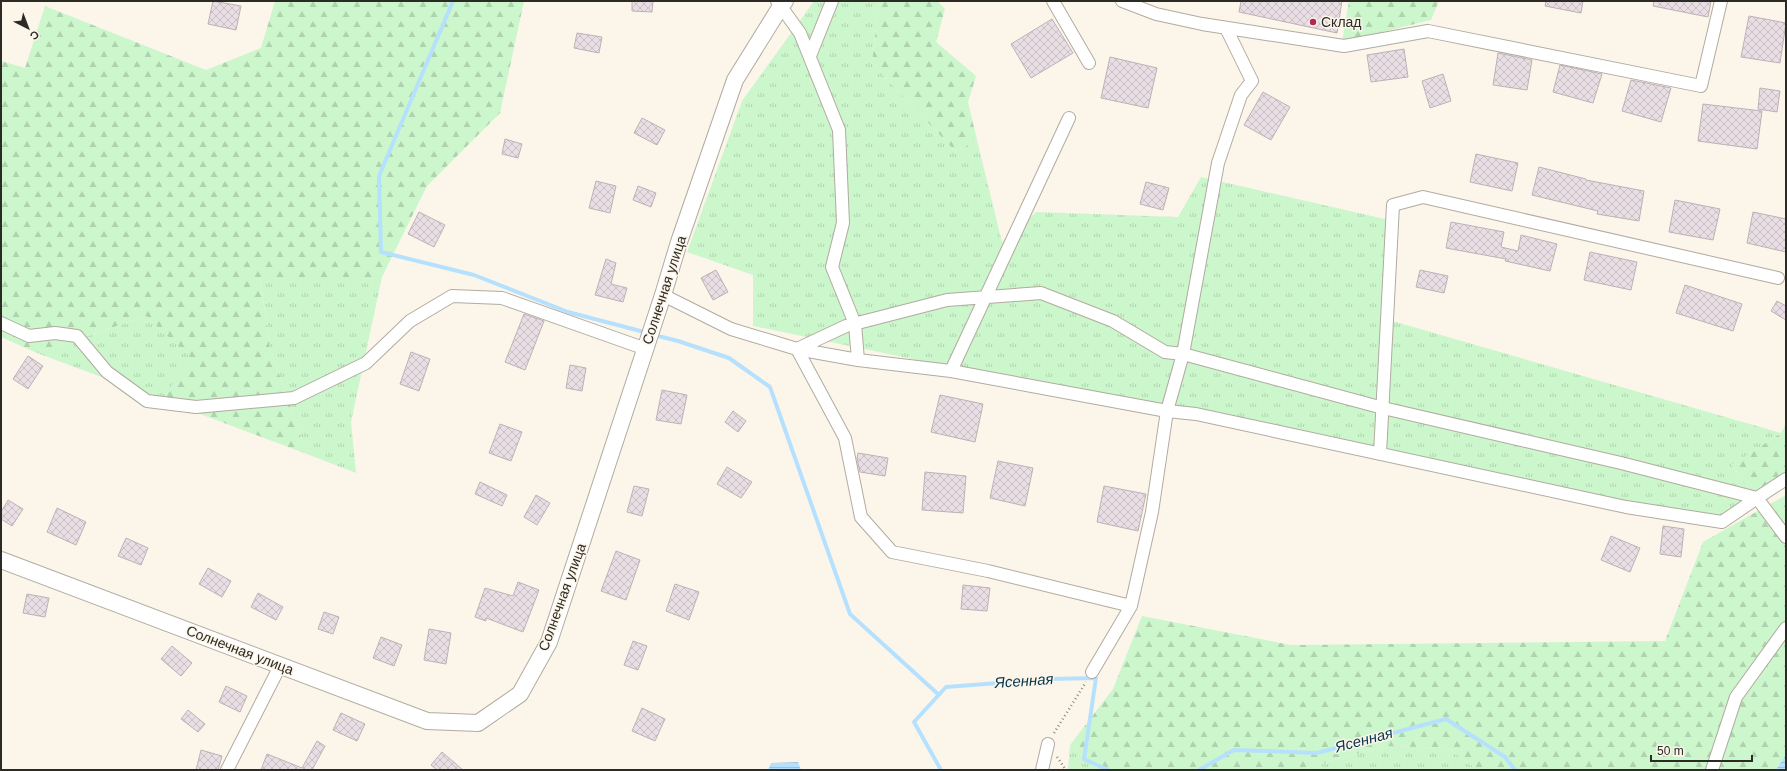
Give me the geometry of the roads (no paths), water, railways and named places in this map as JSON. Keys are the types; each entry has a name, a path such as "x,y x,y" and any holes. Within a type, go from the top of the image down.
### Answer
{"street":[{"path":"810,56 832,1"},
{"path":"1053,1 1089,63"},
{"path":"1122,1 1156,14 1226,28 1344,46 1428,31 1701,86 1721,1"},
{"path":"781,2 800,33 839,130 843,223 832,267 855,324 858,360"},
{"name":"Солнечная улица","path":"1,560 428,722 478,723 520,694 548,642 646,349 679,242 735,80 781,2"},
{"path":"1092,672 1131,606 1152,512 1167,410 1183,354 1218,163 1241,95 1252,81 1226,28"},
{"path":"951,371 1069,118"},
{"path":"1380,454 1394,205 1422,197 1778,278"},
{"path":"797,349 846,326 948,300 1041,293 1113,321 1164,352 1183,354 1383,408 1621,463 1757,498 1786,537"},
{"path":"663,295 730,329 797,349 858,360 951,371 1196,414 1626,507 1722,522 1786,479"},
{"path":"1,324 29,336 55,333 77,336 107,372 147,401 196,407 294,398 366,363 410,321 452,296 502,298 646,349"},
{"path":"797,349 845,438 861,517 892,552 988,571 1131,606"},
{"path":"1712,770 1736,697 1786,628"},
{"path":"227,770 280,666"},
{"path":"1042,770 1048,744"}],"water":[{"path":"1786,754 1786,770 1776,770"},
{"path":"798,762 801,770 768,770 771,763"}],"waterway":[{"path":"453,1 379,176 381,252 474,275 568,312 648,333"},
{"path":"654,335 678,341 729,358 770,387 850,614 939,695"},
{"name":"Ясенная","path":"941,770 914,722 946,687 1049,679 1096,678 1084,759 1108,770"},
{"name":"Ясенная","path":"1199,770 1234,750 1317,753 1446,719 1505,757 1515,770"}],"place":[{"name":"Склад","path":"1313,22"}]}
